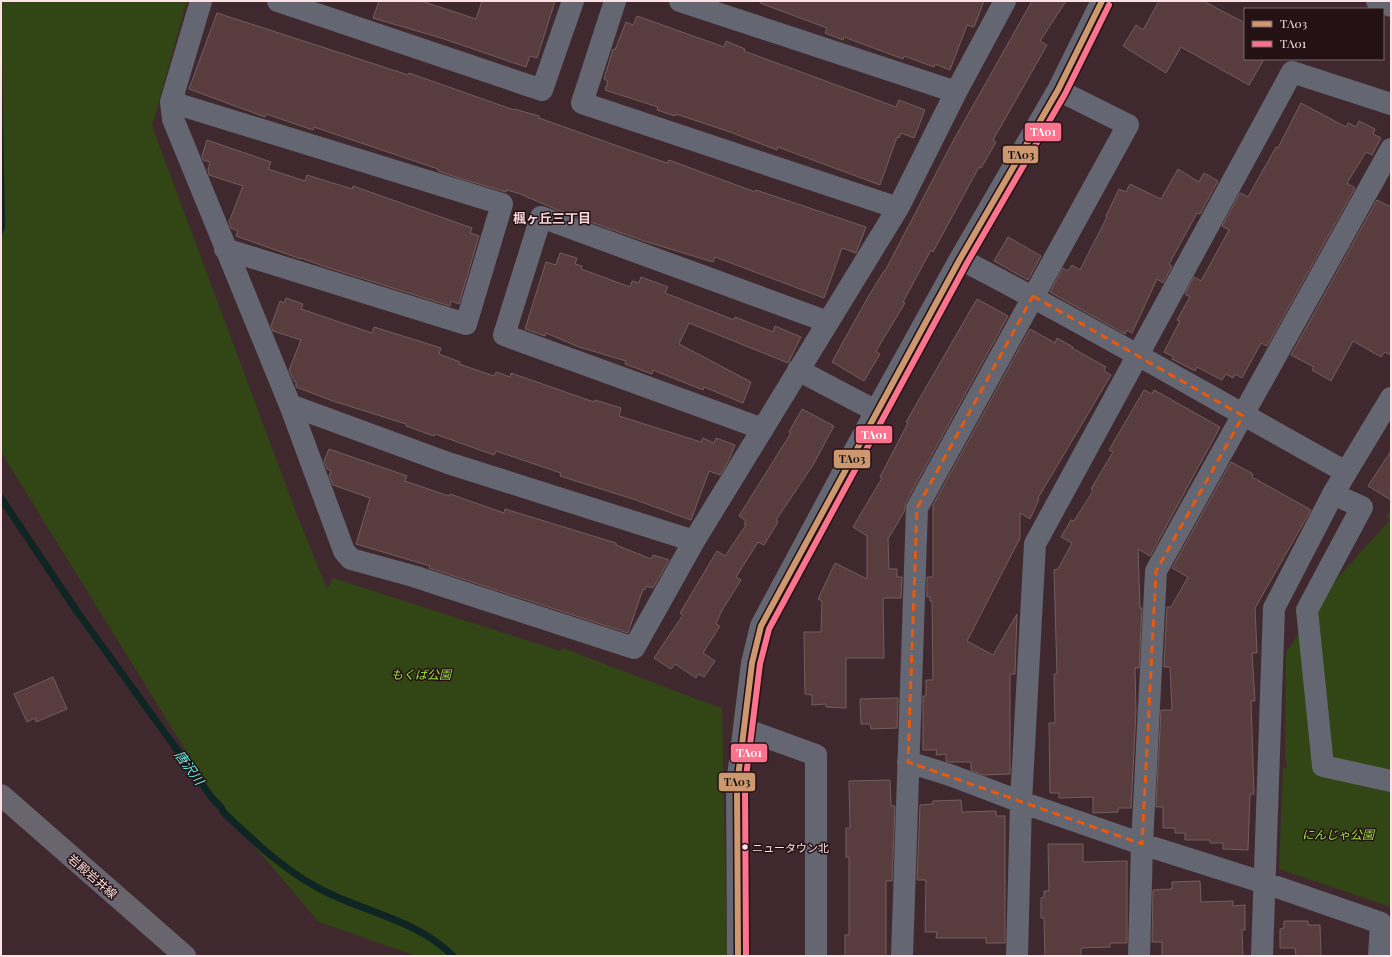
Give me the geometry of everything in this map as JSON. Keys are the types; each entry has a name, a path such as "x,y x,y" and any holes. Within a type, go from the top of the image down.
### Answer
{"main road":[{"name":"岩殿岩井線","path":"1,795 185,956"}],"street":[{"path":"201,1 171,102 172,119 290,405 344,551 350,559 413,576 634,648 694,541 898,208 956,92 1004,1"},
{"path":"278,1 542,90 573,1"},
{"path":"615,1 582,103 898,208"},
{"path":"680,1 956,92"},
{"path":"738,956 737,785 752,663 761,626 960,258 1058,90 1102,1"},
{"path":"1377,1 1391,6"},
{"path":"1017,956 1021,802 1035,544 1292,72 1391,104"},
{"path":"902,956 917,508 1128,125 1058,90"},
{"path":"171,102 502,204 466,324 225,249"},
{"path":"1139,956 1142,844 1156,571 1391,149"},
{"path":"763,428 504,335 541,218 828,322"},
{"path":"960,258 1033,296 1243,416 1346,472"},
{"path":"798,370 876,411"},
{"path":"1262,956 1274,608 1333,494 1391,398"},
{"path":"290,405 448,463 694,541"},
{"path":"1333,494 1362,507 1307,610 1323,766 1391,781"},
{"path":"744,729 816,755 816,956"},
{"path":"908,762 950,774 1021,802 1142,844 1265,883 1380,923 1379,956"}],"highlighted area":[{"path":"1033,296 1243,416 1156,571 1142,844 908,762 917,508"}],"green space":[{"name":"もくば公園","path":"1,1 187,1 152,126 297,515 327,589 333,578 560,651 563,648 722,708 727,956 416,956 319,922 221,807 1,452 1,238 5,227"},
{"name":"にんじゃ公園","path":"1391,509 1391,907 1279,869 1283,768 1287,768 1285,754 1286,652 1339,576 1390,520 1386,516"}],"water":[{"path":"1,25 5,227 1,238"}],"building":[{"path":"379,1 421,1 476,19 482,1 555,1 537,58 530,56 526,67 441,38 373,18"},
{"path":"761,1 984,1 974,27 967,25 950,70 935,64 934,67 904,56 903,59 844,37 843,40 825,33 827,28 760,3"},
{"path":"1032,1 1066,1 1040,41 1047,45 993,140 996,142 981,168 979,167 933,252 931,250 903,302 905,303 876,351 880,354 864,381 832,362 868,297 885,271 952,143"},
{"path":"1159,1 1203,1 1244,22 1244,60 1263,60 1249,85 1181,47 1166,73 1123,46 1136,25 1143,30"},
{"path":"217,13 408,75 409,73 514,110 539,116 539,118 667,163 669,160 755,192 756,190 866,227 856,253 842,248 824,298 715,257 713,262 644,241 560,211 518,193 506,190 506,192 462,179 438,171 438,169 314,127 313,130 266,114 265,117 189,89"},
{"path":"637,16 724,47 726,41 745,49 744,51 896,107 899,100 925,110 914,138 901,133 899,138 897,137 880,185 778,147 777,150 676,114 675,116 657,110 658,107 605,90 608,81 604,79 613,49 615,50 626,22 633,25"},
{"path":"1301,103 1346,127 1348,123 1356,127 1359,121 1375,129 1373,134 1381,138 1372,155 1366,152 1347,183 1355,188 1267,346 1261,343 1242,378 1235,374 1233,378 1226,374 1222,380 1197,367 1195,371 1172,359 1174,357 1164,352 1180,321 1177,320 1190,297 1185,294 1194,277 1201,281 1229,230 1222,226 1240,193 1248,197 1276,147 1278,148"},
{"path":"207,140 271,162 268,169 305,181 307,175 352,189 353,186 472,228 470,233 479,236 459,304 451,301 450,306 301,259 236,236 238,231 231,228 229,222 243,186 209,175 208,170 210,162 203,160 202,156"},
{"path":"1178,169 1199,182 1204,173 1218,181 1200,214 1197,213 1169,264 1172,266 1163,283 1157,279 1132,333 1127,330 1125,334 1050,292 1063,268 1068,271 1072,265 1080,270 1107,217 1106,216 1119,189 1126,192 1130,184 1161,199"},
{"path":"1377,200 1391,207 1391,355 1385,352 1381,357 1353,341 1331,381 1312,370 1314,367 1291,355"},
{"path":"1008,237 1041,256 1028,280 994,261"},
{"path":"560,253 577,258 575,264 582,266 581,269 630,287 632,281 639,283 641,277 668,287 665,293 734,320 735,317 773,332 775,326 801,337 788,363 689,323 679,344 751,382 743,403 704,387 703,390 653,370 652,374 625,364 626,361 579,347 546,333 545,336 525,329 546,262 556,265"},
{"path":"286,298 303,304 301,309 372,333 374,327 441,348 439,354 460,362 459,364 494,376 496,372 510,377 511,373 594,402 595,400 621,408 619,416 701,442 703,438 714,443 716,438 735,445 729,460 720,475 709,471 691,520 633,499 560,476 561,473 496,451 494,455 435,434 434,436 406,426 406,424 333,401 296,387 296,382 294,381 289,370 301,340 273,331 271,326 280,301 284,303"},
{"path":"977,299 1008,316 906,502 904,512 888,539 889,569 897,569 897,577 902,577 901,598 883,598 884,658 846,658 846,708 826,707 826,704 812,705 812,695 805,694 804,632 821,632 822,601 818,599 835,563 867,579 867,536 853,527 882,478 880,477 908,423 906,422"},
{"path":"1030,329 1055,343 1057,338 1073,347 1072,348 1106,367 1104,371 1111,375 1038,498 1039,499 1030,519 1020,513 1020,538 967,641 993,655 1017,614 1015,674 1010,674 1010,774 984,775 971,770 971,762 946,761 946,754 936,755 937,750 923,750 923,696 926,696 926,680 933,680 932,601 930,601 930,597 927,597 927,577 933,577 933,505"},
{"path":"1144,390 1152,394 1154,390 1220,427 1150,556 1138,549 1140,608 1142,608 1139,668 1135,668 1136,711 1131,808 1118,808 1118,812 1093,813 1093,797 1059,798 1059,793 1050,793 1049,723 1055,723 1054,674 1057,674 1054,570 1058,569 1072,543 1061,537 1071,520 1074,521 1093,491 1091,489 1113,452 1109,450"},
{"path":"802,409 834,426 813,465 776,520 778,522 764,545 758,542 736,577 741,580 721,612 716,624 720,626 703,653 715,661 704,677 698,674 696,678 675,664 671,669 654,658 683,615 680,613 717,551 725,556 746,525 744,524 746,521 739,516 791,433 789,432"},
{"path":"329,449 407,476 405,481 449,496 450,494 504,513 505,509 616,543 616,545 651,559 653,555 669,560 653,588 646,586 645,590 643,589 628,633 429,568 430,566 356,544 370,498 333,485 329,476 331,471 327,469 324,461"},
{"path":"1391,451 1391,500 1368,486"},
{"path":"1231,462 1253,474 1252,477 1311,510 1255,608 1257,653 1252,653 1255,701 1251,701 1254,794 1250,794 1248,850 1223,849 1223,843 1210,843 1210,840 1185,840 1185,833 1175,833 1175,828 1163,828 1163,807 1156,807 1161,710 1172,710 1170,667 1164,667 1167,607 1171,607 1188,577 1172,568"},
{"path":"53,677 67,709 36,722 35,718 27,722 14,694"},
{"path":"898,698 897,728 871,729 870,724 861,724 860,699"},
{"path":"890,780 891,806 895,806 892,881 886,881 886,956 845,956 845,935 849,935 849,857 846,857 846,828 850,828 849,781"},
{"path":"961,800 962,812 996,811 996,816 1005,816 1005,943 986,943 986,938 936,938 937,932 925,932 926,880 917,880 920,805 933,804 933,801"},
{"path":"1048,844 1083,844 1083,862 1127,861 1127,943 1110,943 1110,947 1081,948 1081,956 1045,956 1044,918 1041,918 1041,898 1044,897 1044,891 1049,891"},
{"path":"1200,881 1201,902 1233,901 1233,906 1245,905 1245,930 1242,930 1243,956 1162,956 1162,942 1152,942 1153,890 1172,889 1172,882"},
{"path":"1284,921 1308,921 1308,925 1320,925 1321,956 1296,956 1295,948 1280,948 1280,929 1284,928"}],"waterway":[{"name":"唐沢川","path":"1,498 76,610 224,813 273,857 299,877 328,893 410,926 440,944 453,956"}],"transit line":[{"name":"TA03","path":"738,956 737,785 752,663 761,626 960,259 1058,90 1102,1"},
{"name":"TA01","path":"746,956 745,785 760,664 769,629 967,263 1065,94 1109,5"}],"place":[{"name":"ニュータウン北","path":"745,847"}],"district":[{"name":"楓ヶ丘三丁目","path":"552,217"}]}
